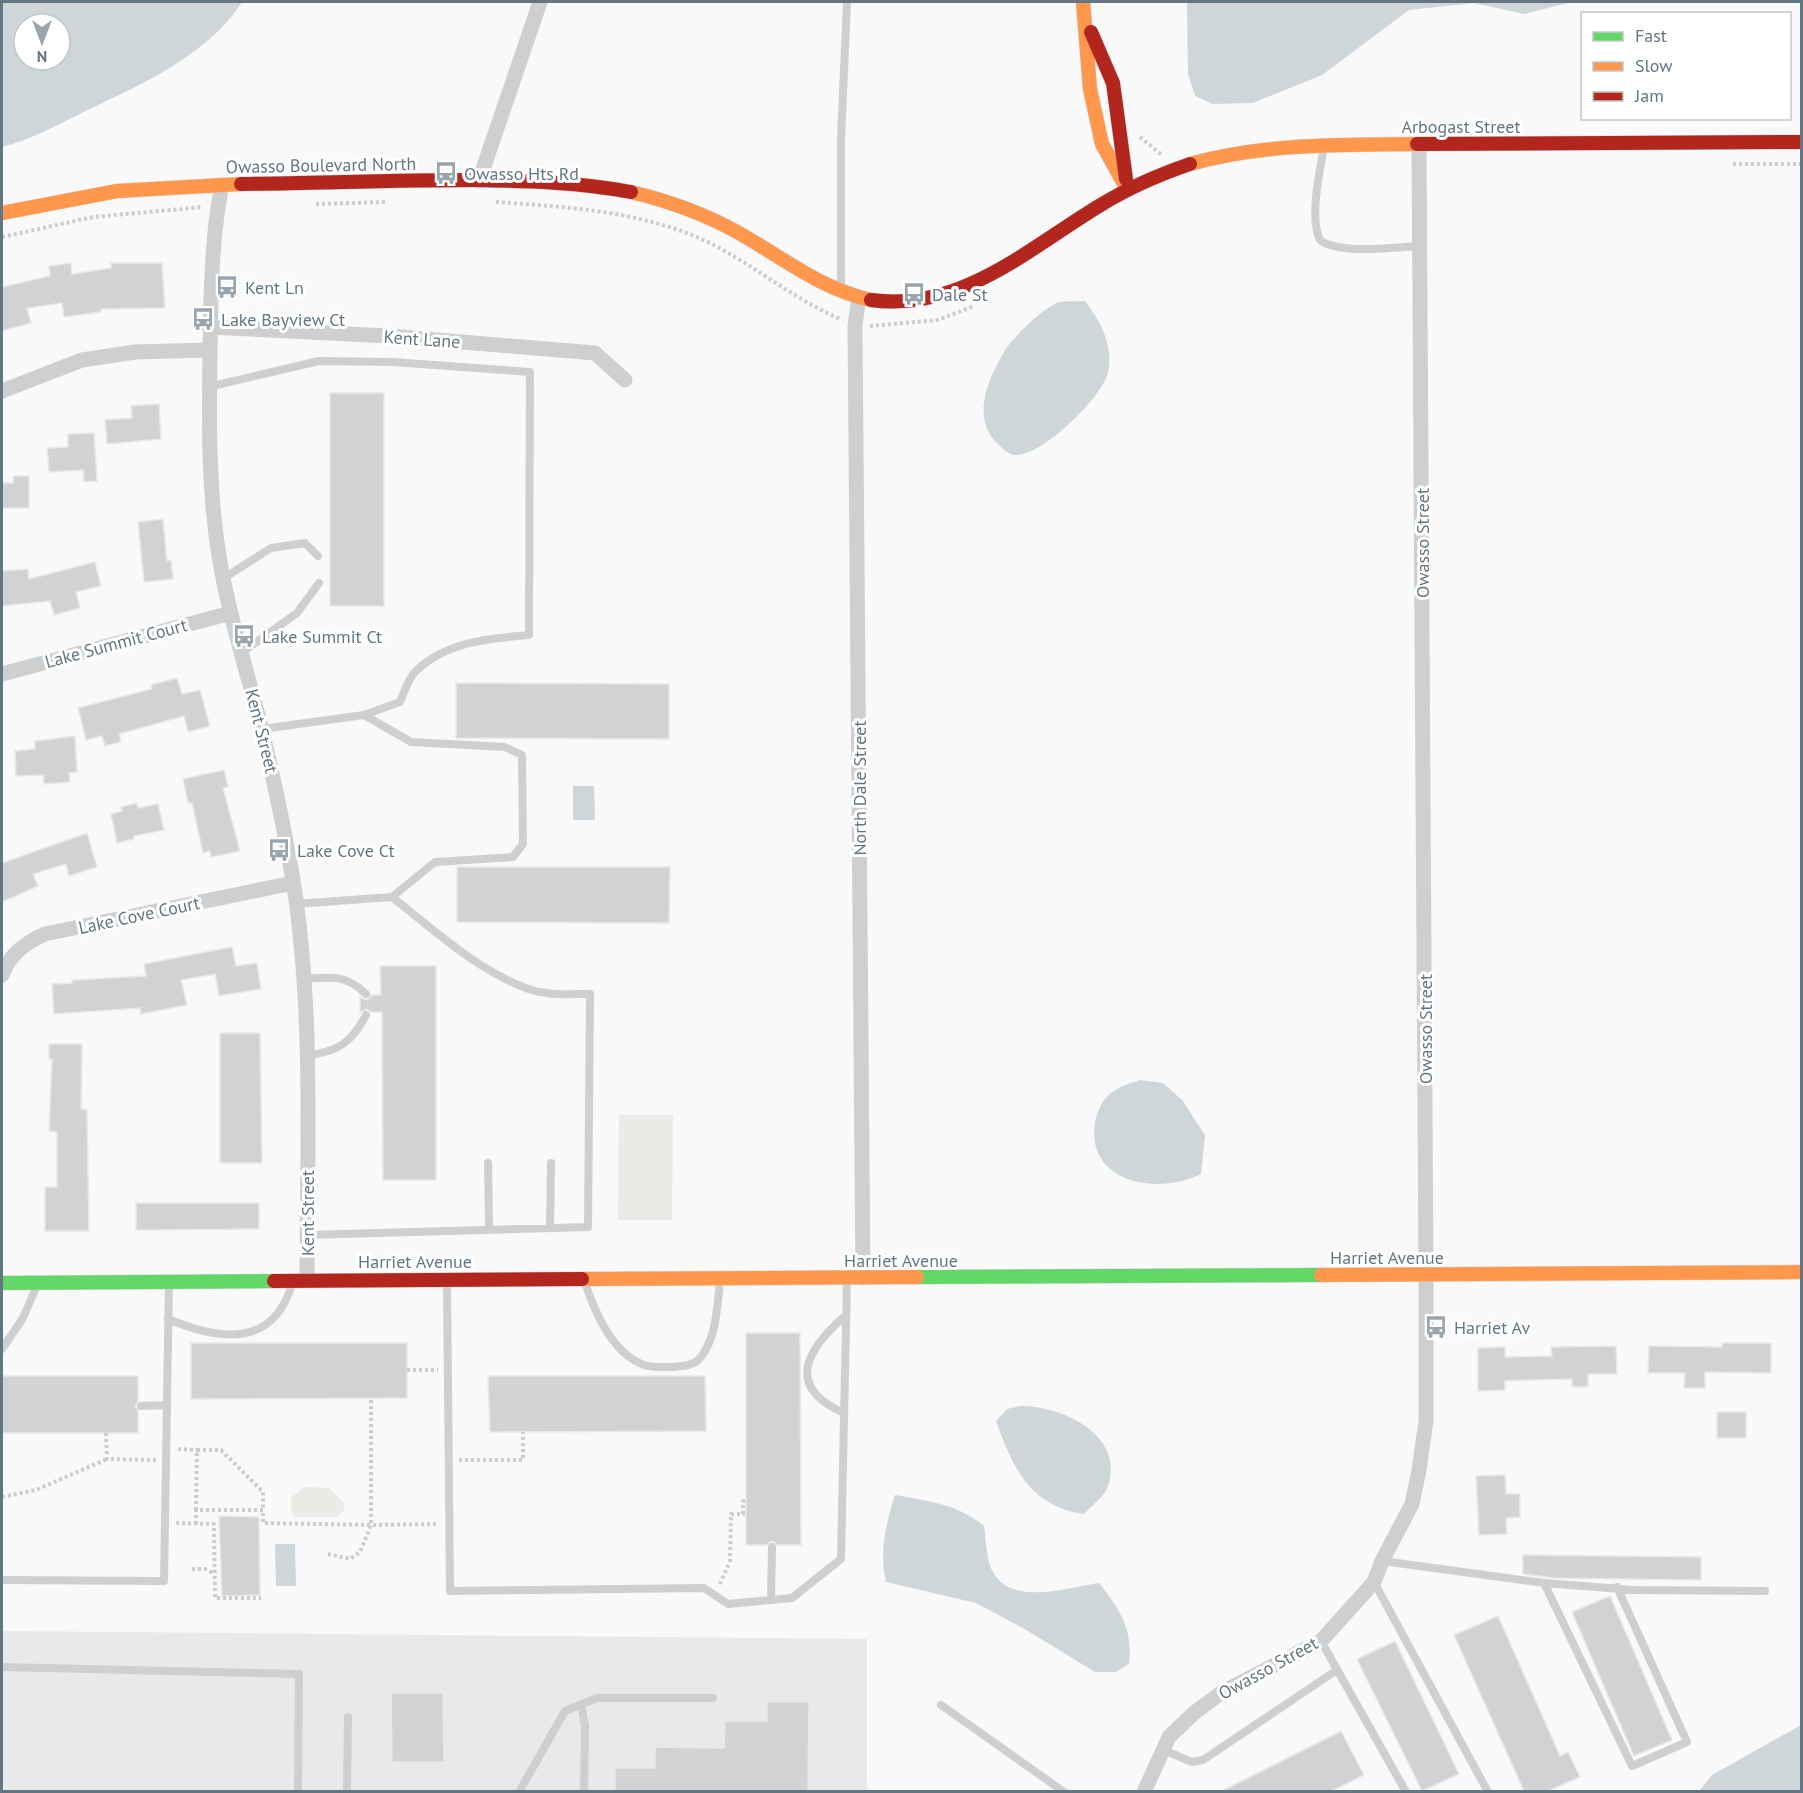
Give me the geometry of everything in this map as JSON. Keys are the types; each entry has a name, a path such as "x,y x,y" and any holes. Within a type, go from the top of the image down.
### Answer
{"street":[{"path":"479,181 540,2"},
{"path":"1083,7 1113,83 1127,189"},
{"path":"1083,7 1090,89 1102,144 1127,189"},
{"name":"Arbogast Street","path":"1127,189 1170,170 1236,153 1324,145 1802,142"},
{"name":"Owasso Street","path":"1144,1791 1161,1749 1169,1737 1194,1713 1221,1693 1321,1641 1374,1582 1382,1561 1412,1504 1419,1470 1426,1421 1426,1275 1419,144"},
{"name":"Owasso Boulevard North","path":"2,213 116,191 222,185 479,181 576,186 651,197 678,205 718,221 821,284 841,293 887,302 911,302 962,290 1015,261 1127,189"},
{"name":"Kent Street","path":"222,185 218,206 209,327 208,387 212,500 231,613 277,792 296,904 303,980 306,1056 307,1235 300,1280"},
{"name":"North Dale Street","path":"859,297 855,325 863,1278"},
{"name":"Kent Lane","path":"209,327 389,336 595,353 625,380"},
{"path":"2,391 52,370 92,358 135,352 210,350"},
{"name":"Lake Summit Court","path":"2,674 231,613"},
{"name":"Lake Cove Court","path":"2,975 16,951 45,934 293,884"},
{"name":"Harriet Avenue","path":"2,1283 1802,1272"}],"lane":[{"path":"841,293 841,140 847,2"},
{"path":"1324,145 1315,228 1320,240 1335,247 1350,248 1420,246"},
{"path":"208,387 319,361 393,362 530,372 529,635 491,638 445,650 414,673 400,702 364,716 262,729"},
{"path":"224,578 271,548 304,543 318,556"},
{"path":"241,653 297,613 319,583"},
{"path":"296,904 392,897 435,862 513,857 523,844 522,755 504,747 411,742 364,716"},
{"path":"307,1235 588,1227 590,994 551,994 526,988 481,964 392,897"},
{"path":"303,980 332,977 354,982 366,994"},
{"path":"306,1056 333,1052 356,1034 366,1015"},
{"path":"488,1163 489,1230"},
{"path":"549,1228 551,1163"},
{"path":"584,1279 595,1312 614,1340 628,1355 643,1365 653,1367 687,1366 700,1358 716,1319 720,1278"},
{"path":"447,1279 450,1591 705,1588 728,1604 792,1598 841,1559 847,1278"},
{"path":"168,1319 215,1335 239,1336 265,1326 278,1315 300,1280"},
{"path":"2,1580 164,1581 169,1282"},
{"path":"2,1349 23,1318 38,1283"},
{"path":"844,1413 819,1398 808,1381 807,1362 823,1335 846,1315"},
{"path":"141,1406 167,1405"},
{"path":"771,1600 772,1547"},
{"path":"1382,1561 1544,1583 1634,1590 1765,1591"},
{"path":"1374,1582 1488,1791"},
{"path":"1544,1583 1632,1766 1687,1743 1617,1587"},
{"path":"1321,1641 1406,1791"},
{"path":"2,1667 298,1674 298,1791"},
{"path":"1161,1749 1192,1762 1203,1760 1337,1670"},
{"path":"519,1791 565,1711 597,1698 713,1698"},
{"path":"581,1704 585,1726 584,1791"},
{"path":"941,1705 1064,1791"},
{"path":"347,1791 348,1717"}],"path":[{"path":"1724,164 1802,164"},
{"path":"313,204 396,202"},
{"path":"490,202 602,212 676,229 743,261 811,304 855,325 878,326 938,320 976,305"},
{"path":"2,237 93,217 218,206"},
{"path":"407,1370 448,1370"},
{"path":"328,1554 350,1559 360,1552 372,1525 371,1398"},
{"path":"106,1432 107,1459"},
{"path":"448,1460 523,1460 523,1432"},
{"path":"196,1524 197,1450 221,1450 263,1492 263,1523 449,1524"},
{"path":"2,1497 36,1490 107,1459 166,1460"},
{"path":"715,1596 730,1561 731,1514 743,1514 743,1501 746,1501"},
{"path":"196,1510 263,1510"},
{"path":"165,1523 214,1524 215,1598 261,1598"},
{"path":"192,1569 205,1569 215,1574"}],"shaded area":[{"path":"2,2 242,2 212,37 174,65 132,89 25,140 2,147"},
{"path":"1187,2 1572,2 1524,14 1474,3 1409,10 1322,75 1253,103 1212,104 1195,96 1188,74"},
{"path":"1085,301 1096,317 1107,343 1109,362 1104,383 1084,410 1055,436 1027,453 1013,455 1008,453 990,434 985,422 985,398 998,362 1028,324 1051,306 1060,302"},
{"path":"573,786 594,786 595,820 573,820"},
{"path":"1140,1080 1163,1083 1182,1100 1205,1135 1201,1174 1184,1181 1165,1184 1146,1183 1128,1179 1113,1171 1101,1159 1095,1143 1095,1122 1099,1109 1110,1093"},
{"path":"619,1115 673,1115 672,1220 618,1220"},
{"path":"1020,1406 1054,1411 1086,1427 1099,1438 1107,1452 1111,1468 1108,1486 1101,1497 1084,1514 1065,1510 1050,1503 1026,1482 1017,1469 996,1421 1007,1409"},
{"path":"305,1487 329,1488 344,1503 344,1510 336,1517 295,1517 291,1510 291,1497"},
{"path":"895,1495 953,1508 984,1526 988,1556 993,1572 1002,1583 1013,1589 1027,1592 1057,1591 1099,1583 1119,1611 1127,1630 1129,1664 1116,1672 1095,1672 1028,1631 976,1603 886,1582 883,1560 884,1538"},
{"path":"275,1544 295,1544 296,1586 276,1586"},
{"path":"2,1631 867,1639 867,1791 2,1792"},
{"path":"1801,1725 1801,1791 1699,1791 1712,1775"}],"building":[{"path":"71,263 72,274 111,268 111,263 162,263 165,308 101,309 101,312 64,317 62,303 27,308 31,323 2,331 2,287 50,276 49,266"},
{"path":"330,393 384,393 384,606 330,606"},
{"path":"159,404 161,439 107,444 105,420 132,418 131,406"},
{"path":"94,433 97,481 84,482 83,470 49,472 47,448 68,447 68,434"},
{"path":"13,476 29,476 29,508 2,508 2,483 14,483"},
{"path":"163,519 167,561 171,560 173,579 144,582 138,522"},
{"path":"95,562 101,586 76,592 80,608 54,615 50,601 2,606 2,571 28,569 29,579"},
{"path":"177,678 182,694 200,690 210,726 188,732 184,716 119,734 121,742 105,746 102,736 86,740 78,708 152,689 151,685"},
{"path":"456,683 669,684 669,739 456,738"},
{"path":"75,736 77,772 69,773 70,782 44,784 43,775 16,776 15,751 35,749 35,741"},
{"path":"224,770 228,787 223,788 240,851 211,857 210,851 203,853 192,803 188,803 183,779"},
{"path":"137,803 138,808 158,804 164,830 134,836 134,839 117,843 111,814 122,811 121,807"},
{"path":"87,833 97,867 69,876 66,864 33,874 38,886 2,902 2,863"},
{"path":"457,867 670,867 669,923 457,922"},
{"path":"232,947 236,966 257,963 261,989 219,996 215,974 181,980 187,1005 141,1014 140,1008 54,1014 52,984 72,983 72,980 146,976 144,964"},
{"path":"380,966 436,966 436,1180 383,1180 382,1012 371,1012 367,1009 360,1012 360,997 367,1000 372,995 381,995"},
{"path":"220,1033 260,1033 262,1163 220,1163"},
{"path":"49,1044 82,1044 81,1109 87,1110 89,1231 45,1231 45,1187 57,1187 57,1132 49,1131 52,1059 49,1059"},
{"path":"136,1203 259,1203 259,1229 136,1230"},
{"path":"746,1333 800,1333 801,1545 778,1545 772,1541 766,1545 746,1545"},
{"path":"191,1343 407,1343 407,1398 191,1399"},
{"path":"1722,1343 1771,1343 1771,1373 1705,1372 1705,1388 1684,1388 1685,1373 1648,1373 1649,1346 1722,1347"},
{"path":"1616,1346 1617,1374 1588,1374 1588,1387 1572,1387 1572,1379 1529,1380 1505,1381 1505,1390 1478,1391 1478,1348 1505,1347 1505,1357 1552,1356 1551,1347"},
{"path":"2,1376 138,1376 138,1401 135,1406 138,1411 138,1433 2,1433"},
{"path":"488,1376 705,1376 706,1431 490,1432"},
{"path":"1717,1412 1746,1412 1746,1438 1717,1438"},
{"path":"1505,1475 1506,1494 1520,1494 1520,1517 1506,1518 1507,1534 1479,1535 1476,1476"},
{"path":"219,1516 259,1517 260,1595 222,1596"},
{"path":"1523,1555 1701,1557 1701,1580 1554,1578 1523,1574"},
{"path":"1610,1596 1672,1740 1634,1756 1572,1612"},
{"path":"1498,1616 1560,1756 1568,1752 1580,1777 1548,1791 1524,1791 1454,1635"},
{"path":"1395,1641 1459,1774 1422,1791 1357,1659"},
{"path":"391,1693 443,1693 444,1762 392,1762"},
{"path":"767,1702 809,1702 808,1791 615,1791 615,1768 655,1768 655,1747 724,1748 725,1721 767,1721"},
{"path":"1341,1731 1364,1775 1332,1791 1222,1791"}],"traffic: fast":[{"path":"917,1277 1321,1275"},
{"path":"2,1283 274,1281"}],"traffic: slow":[{"path":"1083,2 1090,89 1102,144 1127,189"},
{"path":"1190,164 1246,152 1303,146 1417,144"},
{"path":"2,213 117,191 241,184"},
{"path":"631,192 700,214 739,233 819,281 871,300"},
{"path":"1321,1275 1802,1272"},
{"path":"582,1279 917,1277"}],"traffic: jam":[{"path":"1091,32 1113,83 1126,179"},
{"path":"1417,144 1802,142"},
{"path":"871,300 903,301 934,296 964,287 1019,258 1121,193 1190,164"},
{"path":"241,184 495,180 573,184 631,192"},
{"path":"274,1281 582,1279"}],"place":[{"name":"Owasso Hts Rd","path":"446,173"},
{"name":"Kent Ln","path":"227,287"},
{"name":"Dale St","path":"914,294"},
{"name":"Lake Bayview Ct","path":"203,319"},
{"name":"Lake Summit Ct","path":"244,636"},
{"name":"Lake Cove Ct","path":"279,850"},
{"name":"Harriet Av","path":"1436,1327"}]}
